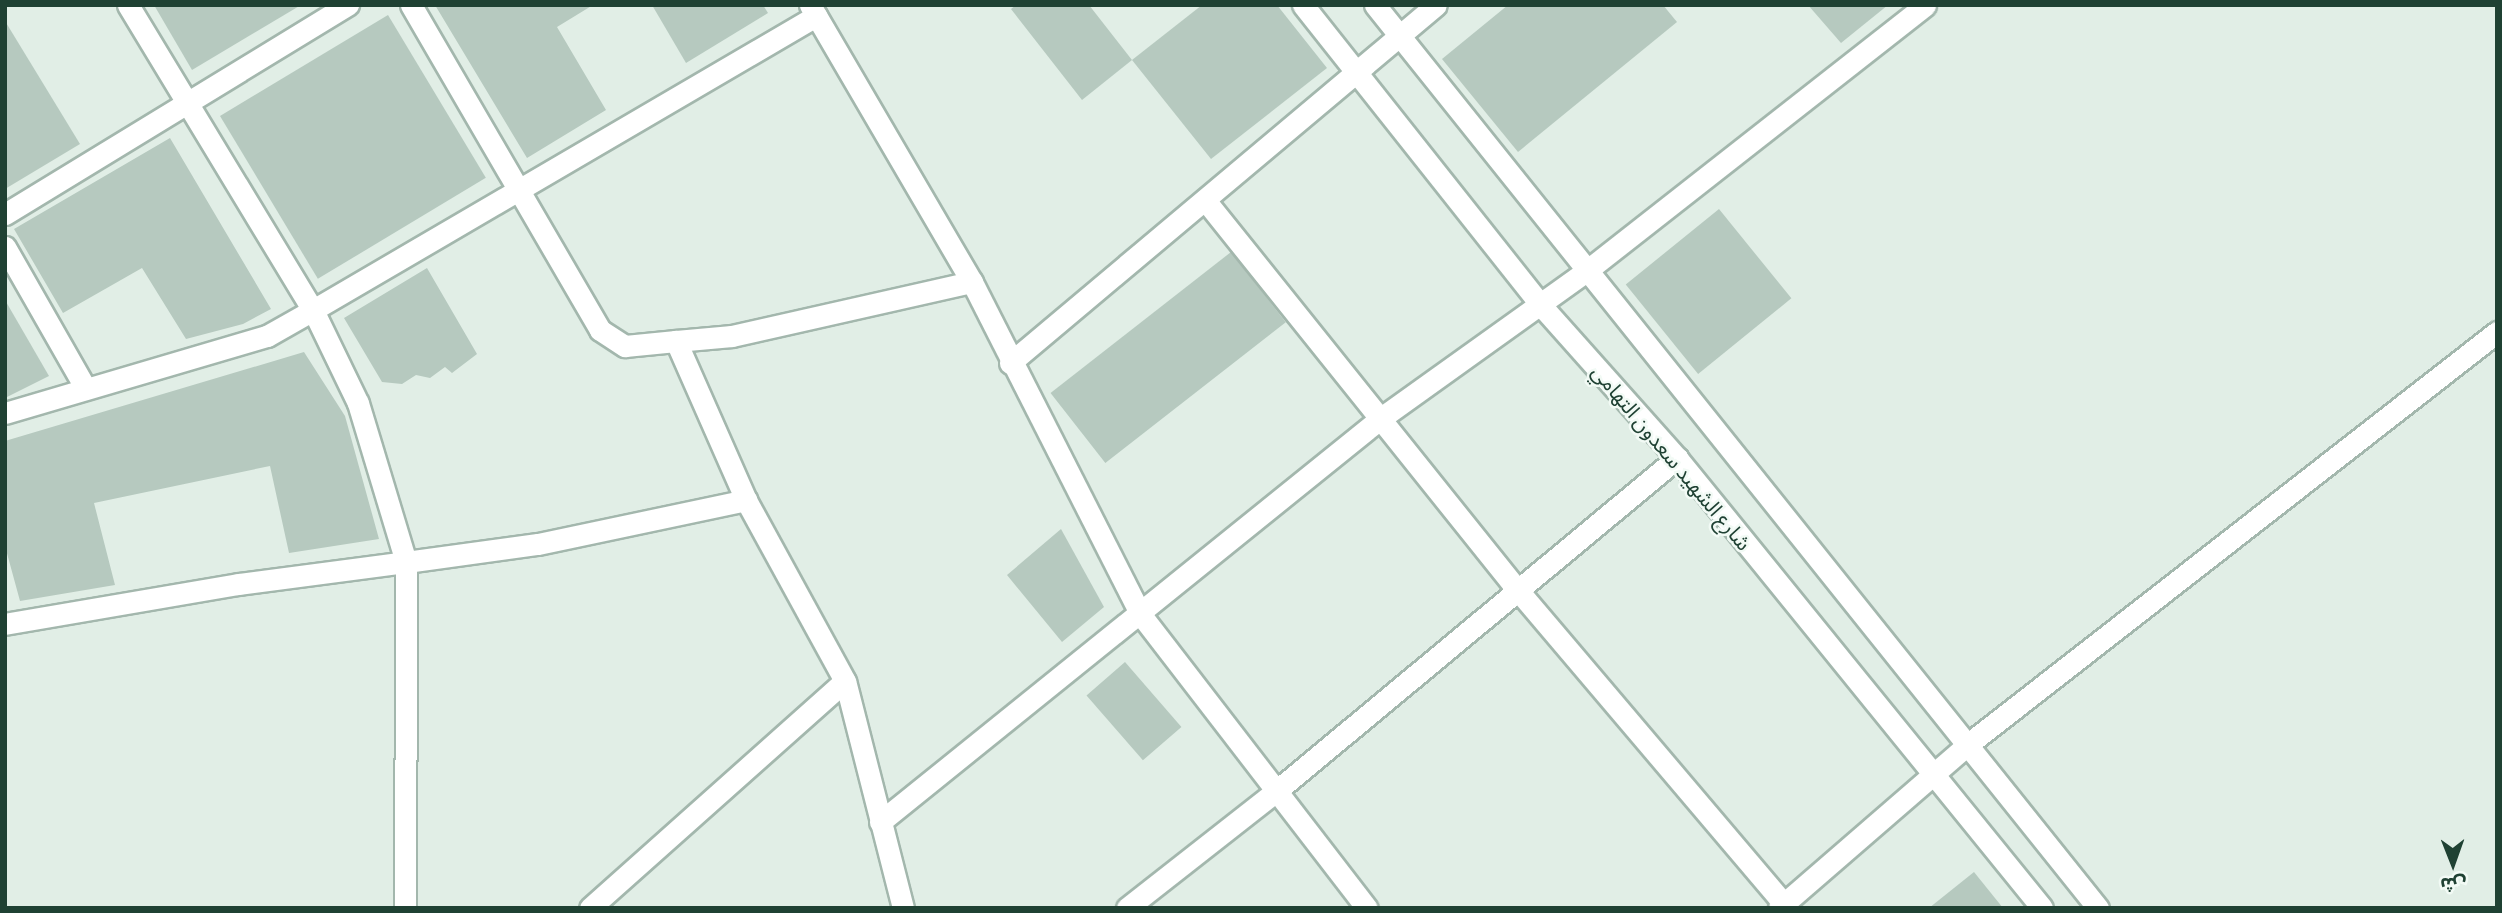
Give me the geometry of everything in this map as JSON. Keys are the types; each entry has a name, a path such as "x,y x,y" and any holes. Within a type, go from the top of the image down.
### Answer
{"street":[{"path":"128,5 313,310 358,403 406,562 405,908"},
{"path":"5,214 348,5"},
{"path":"411,5 600,330 625,346 732,336 972,282"},
{"name":"شارع الشهيد سعدون التهامي","path":"1303,5 1357,67 1539,303 1677,458 2042,908"},
{"path":"1375,5 1585,272 1722,435 2098,908"},
{"path":"1010,363 1205,200 1357,67 1436,5"},
{"path":"880,822 1141,615 1381,418 1585,272 1925,5"},
{"path":"5,413 267,336 519,189 813,11 972,282 1010,363 1141,615 1367,908"},
{"path":"1205,200 1516,587 1783,906 1967,746 2497,332"},
{"path":"5,247 86,389"},
{"path":"676,341 746,500 845,681 903,908"},
{"path":"1127,908 1275,792 1516,587 1677,458"},
{"path":"5,624 238,584 538,544 746,500"},
{"path":"590,908 845,681"}],"building":[{"path":"154,5 301,5 192,70"},
{"path":"435,5 593,5 557,27 606,110 527,158"},
{"path":"652,5 763,5 768,13 686,63"},
{"path":"1016,5 1089,5 1132,60 1082,100 1011,9"},
{"path":"1202,5 1277,5 1327,68 1211,159 1132,60"},
{"path":"1508,5 1663,5 1677,22 1518,152 1442,59"},
{"path":"1808,5 1888,5 1841,43"},
{"path":"388,15 486,178 318,279 220,116"},
{"path":"5,21 80,144 5,189"},
{"path":"170,138 271,309 243,324 186,339 142,268 63,313 14,229"},
{"path":"1719,209 1791,298 1698,374 1626,285"},
{"path":"1231,252 1286,322 1105,463 1051,393"},
{"path":"427,268 477,354 452,373 445,367 430,378 416,375 402,384 382,382 344,318"},
{"path":"5,300 49,376 5,398"},
{"path":"304,352 345,416 379,539 289,553 270,466 94,503 115,585 20,601 5,546 5,441"},
{"path":"1061,529 1104,607 1062,642 1007,575"},
{"path":"1125,662 1181,727 1143,760 1087,695"},
{"path":"1974,872 2003,908 1929,908"}]}
